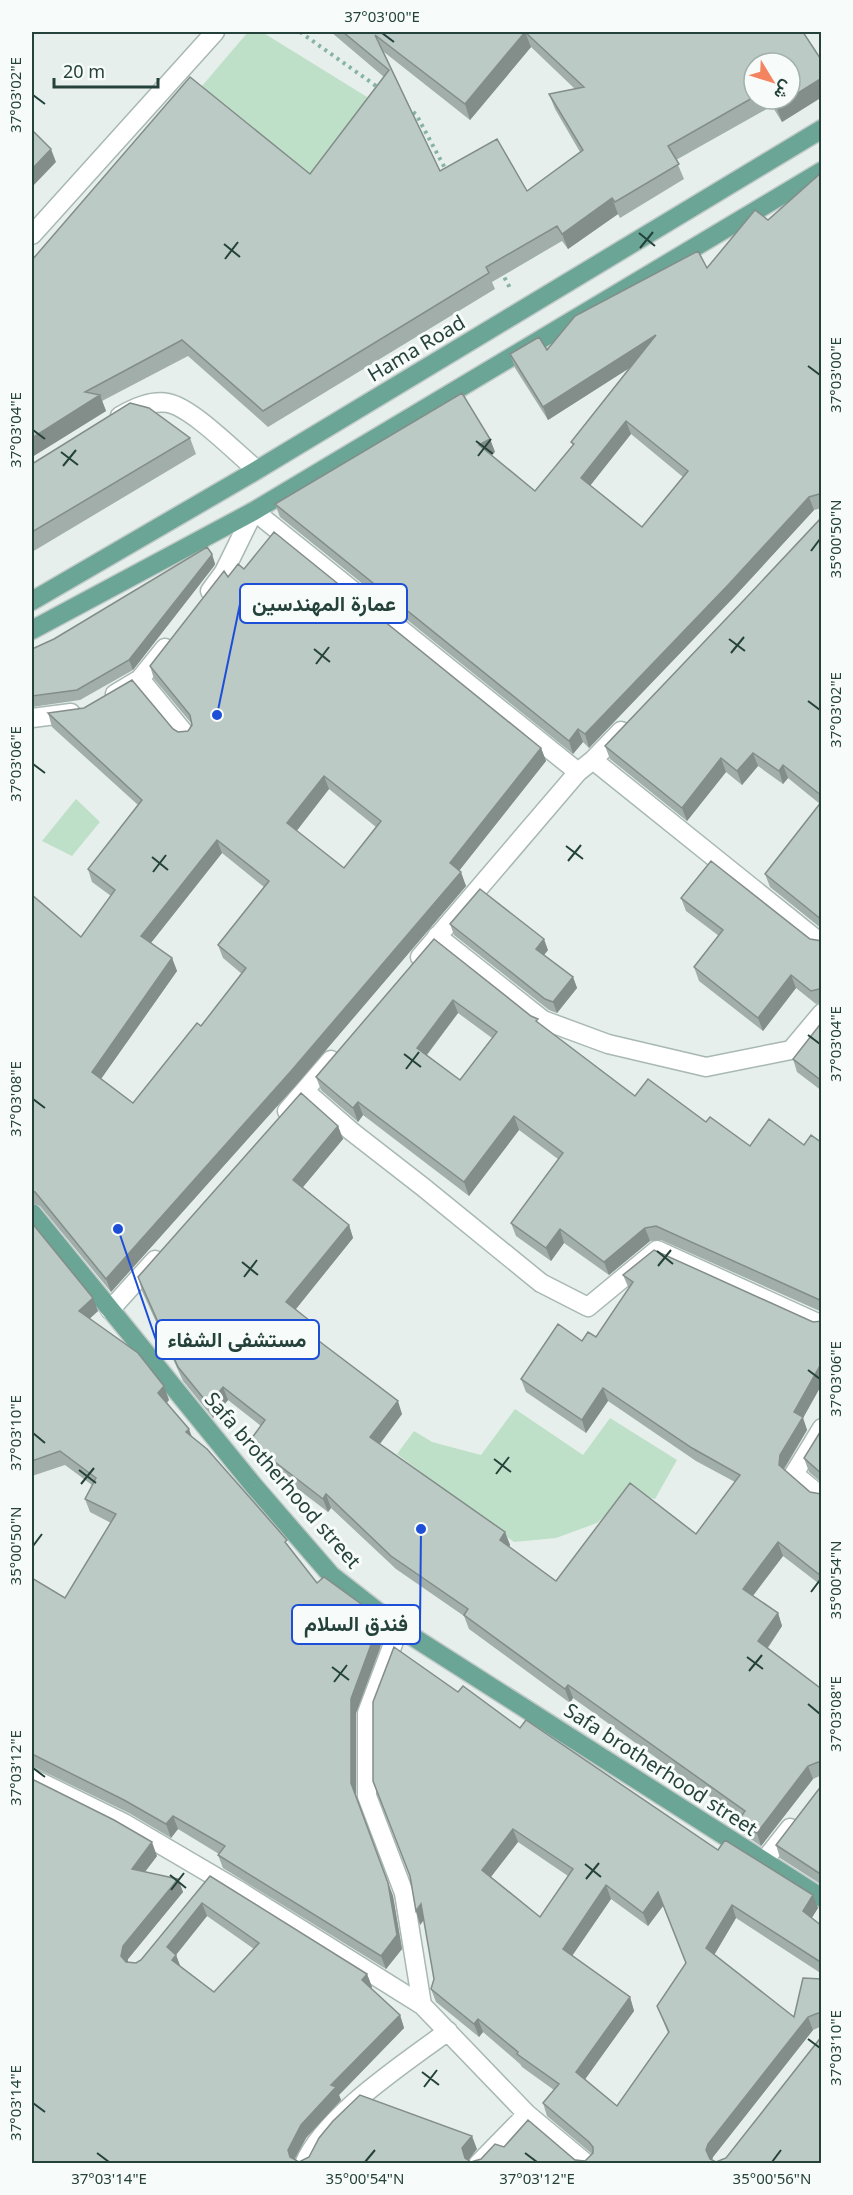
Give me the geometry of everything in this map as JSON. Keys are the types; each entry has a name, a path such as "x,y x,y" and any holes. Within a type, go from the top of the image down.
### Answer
{"main road":[{"name":"Hama Road","path":"32,601 257,470 822,129"},
{"path":"32,630 254,511 822,171"},
{"name":"Safa brotherhood street","path":"34,1223 110,1310 254,1486 331,1575 399,1628 822,1898"}],"street":[{"path":"32,235 215,32"},
{"path":"106,424 134,407 151,403 167,403 192,415 257,470"},
{"path":"196,608 224,572 254,511 578,772"},
{"path":"103,700 140,679 175,635"},
{"path":"140,679 186,735"},
{"path":"32,718 84,711"},
{"path":"408,970 578,772 635,717"},
{"path":"593,760 822,944"},
{"path":"437,936 543,1020 608,1044 706,1067 791,1050 822,1012"},
{"path":"273,1126 341,1048"},
{"path":"304,1091 541,1283 588,1307 657,1250 822,1325"},
{"path":"110,1310 165,1248"},
{"path":"822,1428 794,1474 822,1497"},
{"path":"399,1628 367,1713 367,1796 404,1893 422,2005"},
{"path":"32,1778 124,1823 208,1879 422,2005 527,2114 587,2163"},
{"path":"764,1861 800,1814"},
{"path":"304,2163 308,2153 330,2124 448,2031"},
{"path":"478,2163 527,2114"}],"path":[{"path":"300,32 381,90"},
{"path":"399,102 416,114 449,174"},
{"path":"497,265 523,309"}],"green space":[{"path":"248,32 262,32 380,105 315,190 196,93"},
{"path":"76,799 100,822 72,856 42,841"},
{"path":"515,1409 583,1455 610,1418 677,1460 655,1499 630,1493 597,1523 556,1538 514,1542 397,1454 414,1431 432,1442 481,1455"}],"building":[{"path":"343,32 525,32 803,32 822,61 822,78 802,90 802,51 742,51 742,104 668,146 679,164 615,202 612,198 562,234 557,226 486,267 489,273 263,411 182,340 85,392 100,395 32,438 32,260 190,77 310,174 389,70","holes":["525,32 584,87 549,94 583,150 527,191 497,139 440,171 375,35 465,104"]},
{"path":"32,130 51,149 32,169"},
{"path":"822,172 822,495 809,497 585,734 578,729 569,741 275,504 462,393 490,439 479,445 535,491 574,444 571,442 656,335 543,407 510,354 539,337 547,350 575,316 698,251 707,268 755,210 768,220","holes":["626,421 688,471 642,527 581,478"]},
{"path":"130,403 149,408 190,438 32,532 32,464"},
{"path":"822,517 822,796 783,765 779,771 753,753 737,771 721,758 682,808 605,746"},
{"path":"274,532 541,748 450,863 461,872 292,1070 106,1279 32,1191 32,895 81,937 115,890 88,869 142,800 48,713 84,708 132,680 173,729 178,732 188,731 192,725 190,715 150,666 224,571 228,577 238,564 244,569","holes":["324,776 381,821 344,868 287,823","217,840 269,881 218,945 246,968 201,1026 197,1023 133,1103 92,1072 172,958 141,936"]},
{"path":"207,547 211,556 129,660 77,690 32,696 32,649 54,639"},
{"path":"822,801 822,920 765,874"},
{"path":"711,861 810,939 822,941 822,990 811,991 791,975 758,1018 694,967 723,930 681,898"},
{"path":"480,889 544,939 536,949 573,977 553,1002 545,999 450,924"},
{"path":"434,939 531,1016 538,1019 536,1021 635,1096 648,1079 706,1122 710,1117 750,1146 769,1119 804,1145 811,1135 822,1143 822,1301 656,1226 645,1228 604,1262 560,1229 546,1248 511,1223 563,1153 514,1116 464,1182 358,1102 353,1108 316,1077","holes":["453,1000 497,1032 460,1080 417,1048"]},
{"path":"822,1022 822,1081 793,1059"},
{"path":"301,1093 338,1126 293,1180 349,1225 286,1302 314,1324 307,1332 398,1401 370,1437 505,1532 500,1540 556,1581 630,1483 696,1534 740,1475 692,1448 603,1388 582,1420 521,1379 558,1324 582,1341 588,1332 596,1337 633,1282 623,1275 654,1250 813,1322 822,1321 822,1362 794,1412 803,1417 780,1455 779,1465 810,1492 822,1493 822,1574 820,1575 778,1542 743,1589 778,1613 758,1641 819,1687 822,1684 822,1763 818,1762 808,1766 757,1833 738,1821 745,1811 568,1685 565,1689 464,1615 468,1609 391,1556 326,1494 323,1499 249,1442 265,1420 223,1387 209,1405 178,1367 138,1277"},
{"path":"32,1223 93,1298 79,1311 138,1353 164,1386 158,1393 189,1429 186,1432 207,1449 287,1540 285,1542 317,1583 324,1577 379,1617 351,1699 351,1783 388,1883 397,1935 381,1956 218,1855 225,1846 173,1816 166,1824 124,1800 32,1754 32,1578 65,1598 116,1514 85,1499 96,1478 60,1451 32,1461"},
{"path":"822,1429 822,1474 804,1458"},
{"path":"394,1647 458,1692 463,1686 520,1728 526,1720 718,1850 725,1840 813,1895 803,1911 822,1926 822,1963 732,1905 706,1948 794,2017 803,1978 822,1979 822,2014 818,2013 808,2017 708,2144 706,2150 710,2159 716,2162 726,2158 822,2036 822,2163 32,2163 32,1779 114,1820 152,1842 132,1869 178,1879 123,1946 121,1956 126,1962 136,1963 141,1960 210,1876 367,1974 362,1980 400,2015 331,2085 336,2087 301,2125 288,2150 290,2157 299,2162 309,2157 319,2138 360,2095 472,2136 462,2148 465,2158 471,2162 481,2159 495,2144 504,2147 528,2120 575,2160 585,2161 593,2153 593,2147 589,2142 543,2103 559,2084 517,2054 518,2052 478,2019 474,2024 431,1989 434,1979 421,1904 416,1911 410,1876 373,1781 373,1702","holes":["513,1829 573,1869 540,1917 482,1870","606,1885 643,1913 658,1892 686,1963 657,2006 669,2032 617,2106 576,2072 630,1997 563,1949","202,1903 259,1943 214,1992 172,1960 176,1955 167,1947"]},
{"path":"822,1785 822,1875 776,1845"}],"place":[{"name":"عمارة المهندسين","path":"217,715"},
{"name":"مستشفى الشفاء","path":"118,1229"},
{"name":"فندق السلام","path":"421,1529"}]}
